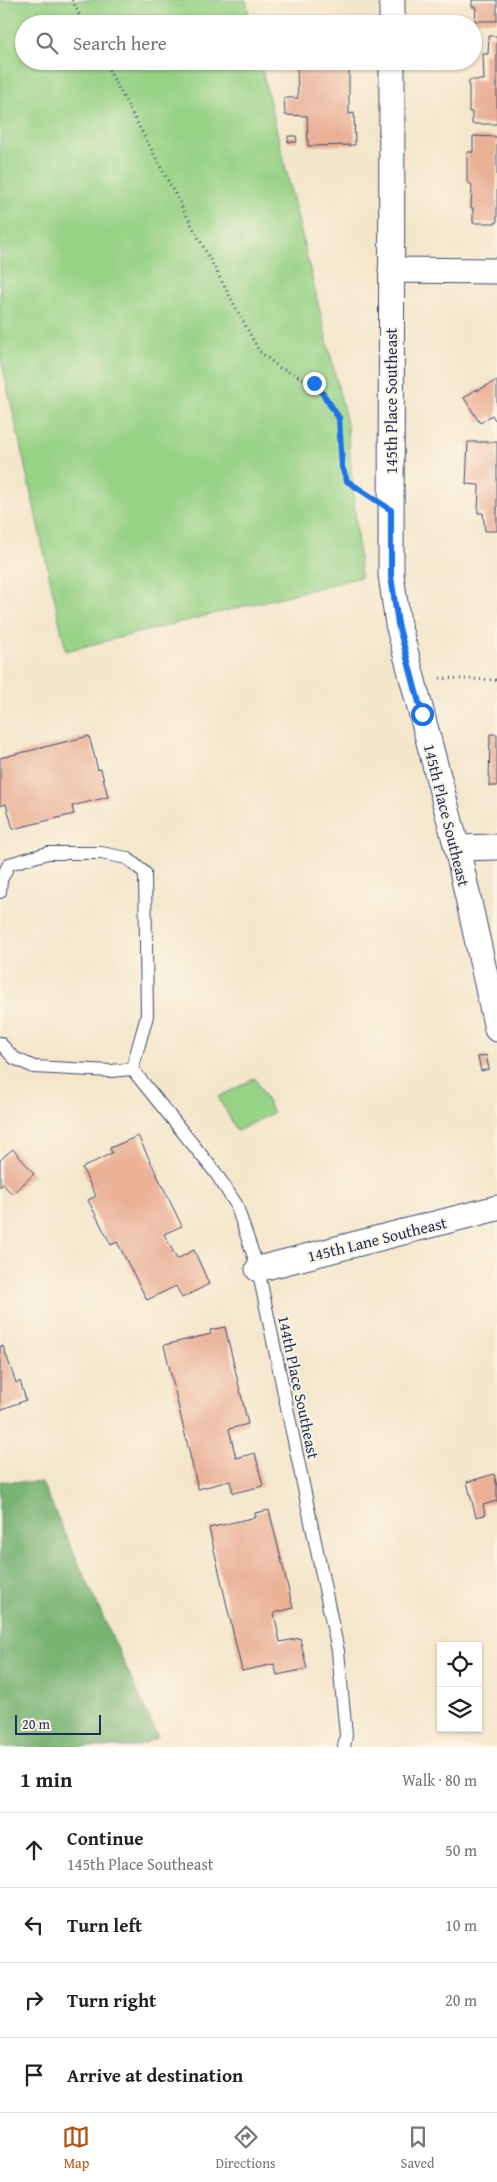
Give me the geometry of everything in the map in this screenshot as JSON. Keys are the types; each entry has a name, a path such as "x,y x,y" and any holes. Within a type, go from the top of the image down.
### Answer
{"street":[{"path":"392,0 392,15"},
{"name":"145th Place Southeast","path":"392,70 391,576 398,624 457,848 497,1029"},
{"path":"391,270 497,271"},
{"path":"457,848 497,847"},
{"name":"145th Lane Southeast","path":"258,1269 497,1208"}],"lane":[{"path":"0,892 1,880 9,864 48,853 101,853 126,858 145,873 148,1016 132,1069 112,1071 34,1068 14,1058 0,1043"},
{"name":"144th Place Southeast","path":"132,1069 215,1172 236,1204 258,1269 338,1651 346,1735 344,1747"}],"path":[{"path":"72,0 80,15"},
{"path":"109,70 259,351 280,368 314,383 339,418 342,467 347,481 391,510"},
{"path":"412,680 450,677 497,680"}],"green space":[{"path":"0,0 246,0 249,15 15,15 15,70 262,70 347,424 361,577 66,651 0,354"},
{"path":"255,1078 273,1113 237,1131 218,1097"},
{"path":"0,1481 42,1483 158,1737 137,1747 0,1747"}],"building":[{"path":"472,0 497,0 497,21 482,21 482,15 475,15 476,7 472,7"},
{"path":"489,36 497,36 497,124 472,124 472,112 469,112 469,80 484,80 483,54 488,54"},
{"path":"297,70 349,70 349,114 354,113 355,145 308,146 307,116 285,115 284,98 298,98"},
{"path":"288,136 296,136 297,142 288,142"},
{"path":"473,136 497,137 497,223 473,223 473,208 471,208 472,185 467,182 467,152 473,152"},
{"path":"497,380 497,418 495,420 492,415 480,423 464,398 478,388 477,391"},
{"path":"468,442 497,442 497,531 485,531 483,513 478,513 479,485 466,484"},
{"path":"490,734 497,734 497,786 489,786"},
{"path":"89,736 98,770 101,769 108,797 72,806 74,814 13,829 6,804 0,806 0,758"},
{"path":"486,1055 489,1069 481,1071 478,1057"},
{"path":"138,1136 182,1226 164,1234 177,1259 194,1250 209,1284 182,1298 176,1286 147,1300 117,1242 111,1245 88,1200 96,1196 82,1168 112,1153 110,1148"},
{"path":"13,1149 34,1174 12,1194 3,1184 0,1187 0,1160"},
{"path":"225,1327 248,1424 229,1429 236,1458 255,1453 263,1486 233,1493 230,1481 198,1489 164,1345 211,1334 210,1330"},
{"path":"3,1346 16,1383 20,1381 26,1400 0,1410 0,1347"},
{"path":"494,1474 497,1486 497,1501 483,1505 485,1515 476,1517 467,1482"},
{"path":"269,1510 293,1608 274,1613 280,1642 300,1638 307,1669 277,1675 274,1664 242,1671 209,1528 256,1517 255,1513"}],"route":[{"path":"314,383 339,418 342,467 347,481 391,510 391,576 398,624 422,714"}]}
